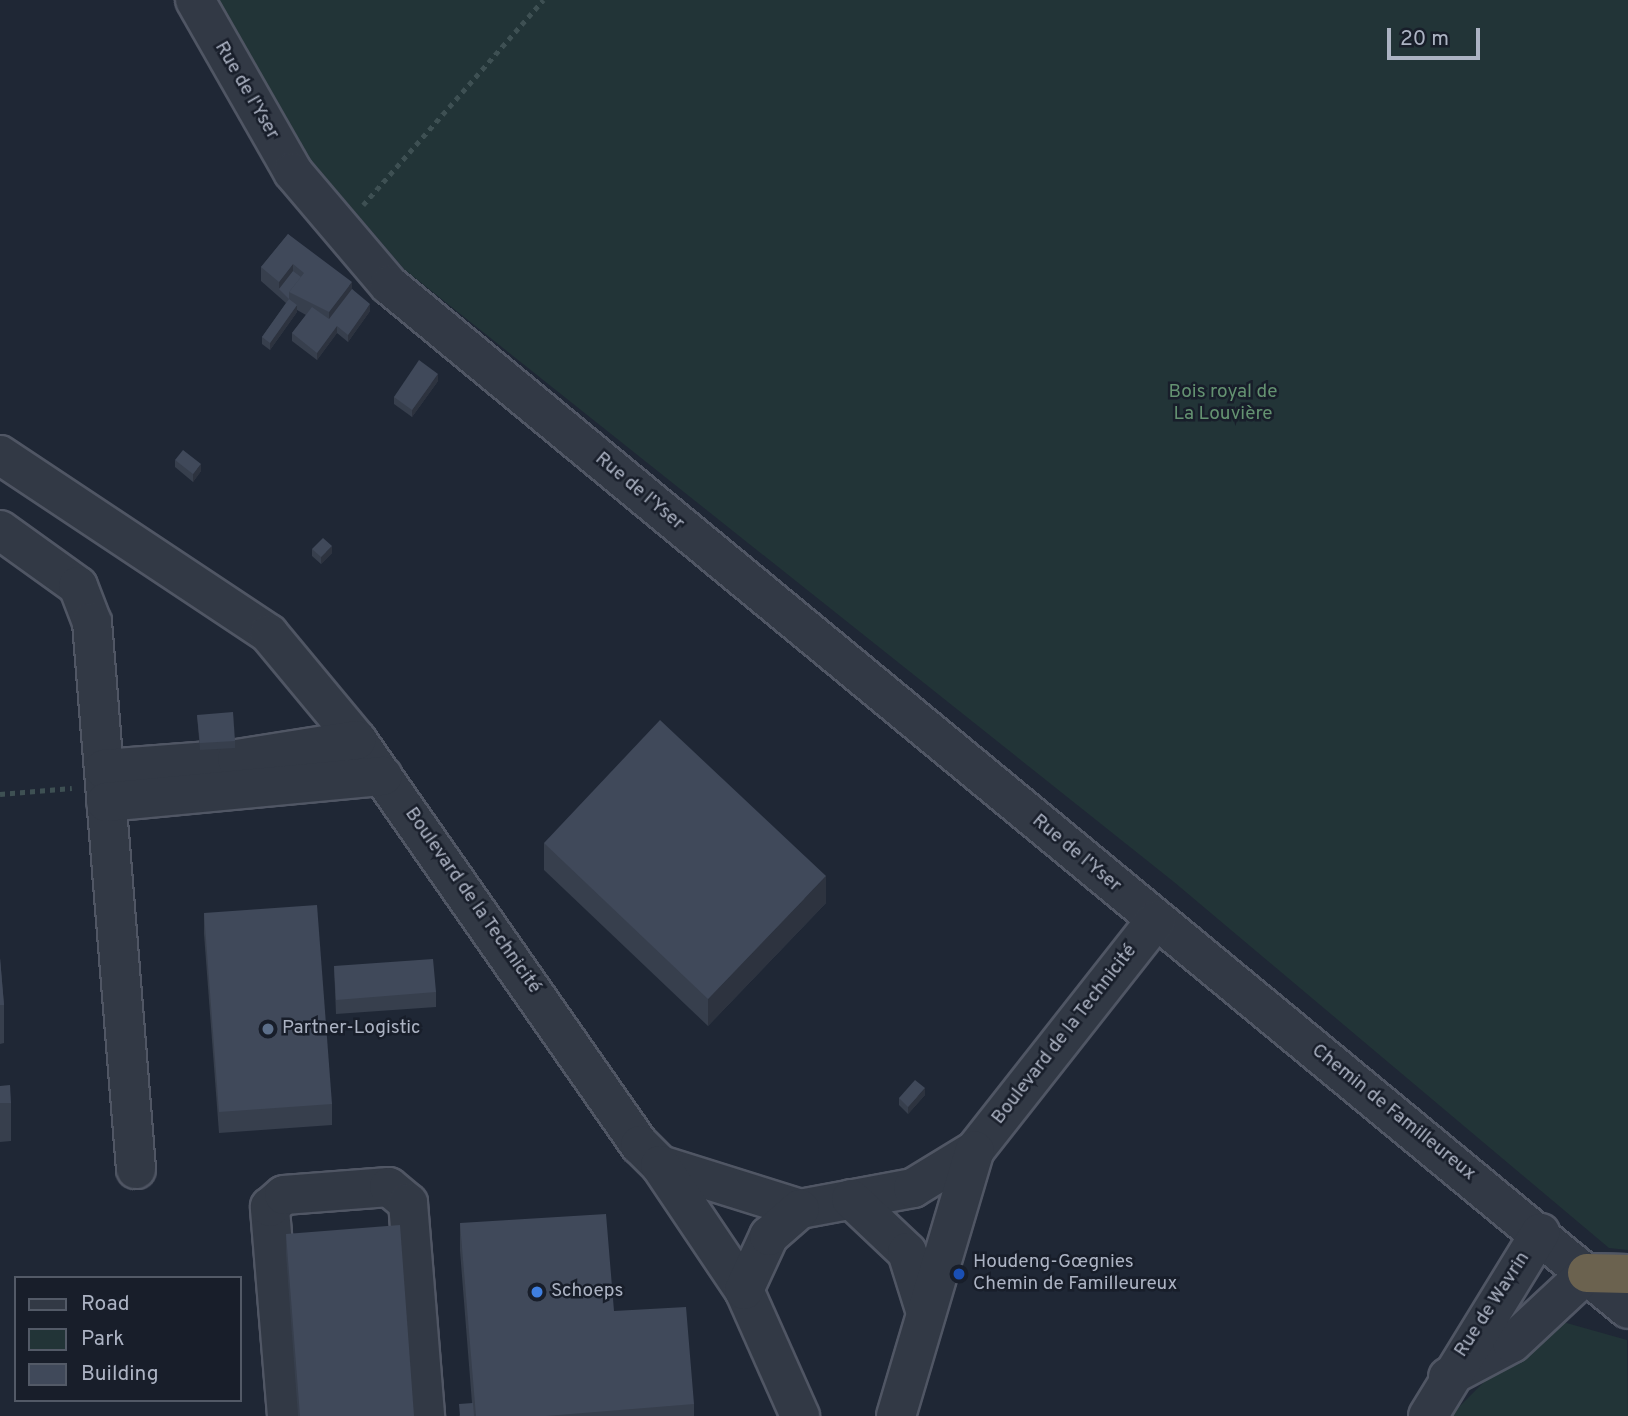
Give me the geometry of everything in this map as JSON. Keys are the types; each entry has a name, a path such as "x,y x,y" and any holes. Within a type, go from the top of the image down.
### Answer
{"highway":[{"path":"1587,1273 1628,1274"}],"street":[{"name":"Rue de l'Yser","path":"195,0 293,172 389,285 1156,920"},
{"name":"Boulevard de la Technicité","path":"0,455 269,635 357,740 640,1145 660,1165 800,1209 913,1188 975,1150 1156,920"},
{"path":"0,530 78,586 88,603 136,1169"},
{"path":"105,786 237,759 357,740"},
{"path":"105,786 383,776"},
{"name":"Chemin de Familleureux","path":"1156,920 1540,1233 1628,1309"},
{"name":"Boulevard de la Technicité","path":"896,1416 975,1150"},
{"path":"660,1165 744,1290 800,1416"},
{"path":"287,1416 270,1207 284,1195 389,1187 408,1202 425,1416"},
{"path":"851,1199 907,1252 926,1313"},
{"path":"744,1290 769,1236 800,1209"},
{"name":"Rue de Wavrin","path":"1428,1416 1446,1378 1540,1233"},
{"name":"Rue de Wavrin","path":"1446,1378 1512,1343 1587,1273"}],"path":[{"path":"353,216 543,0"},
{"path":"0,794 105,786"}],"green space":[{"name":"Bois royal de La Louvière","path":"218,0 1628,0 1628,1250 1609,1248 1174,882 405,270 308,157"},
{"path":"1563,1322 1627,1340 1628,1416 1450,1416 1523,1343"}],"building":[{"path":"288,234 352,282 329,312 289,292 304,273 293,264 279,282 261,267"},
{"path":"293,271 301,277 289,292 289,299 279,289"},
{"path":"352,289 370,304 348,335 337,326 317,353 292,333 312,307 329,319"},
{"path":"289,299 297,305 270,343 262,337"},
{"path":"419,360 438,374 412,410 394,397"},
{"path":"183,450 201,464 193,474 175,460"},
{"path":"323,538 332,546 321,557 312,549"},
{"path":"233,712 235,741 200,743 197,715"},
{"path":"660,720 826,876 708,999 544,843"},
{"name":"Partner-Logistic","path":"317,905 332,1104 219,1112 204,913"},
{"path":"0,958 4,1005 0,1005"},
{"path":"433,959 436,992 336,1000 334,966"},
{"path":"915,1080 925,1088 908,1107 899,1098"},
{"path":"10,1085 11,1103 0,1103 0,1086"},
{"name":"Schoeps","path":"606,1214 614,1311 686,1307 694,1404 546,1416 476,1416 460,1223"},
{"path":"400,1225 414,1416 300,1416 286,1234"},
{"path":"473,1403 474,1416 460,1416 459,1404"}],"place":[{"name":"Partner-Logistic","path":"268,1029"},
{"name":"Houdeng-Gœgnies Chemin de Familleureux","path":"959,1274"},
{"name":"Schoeps","path":"537,1292"}]}
